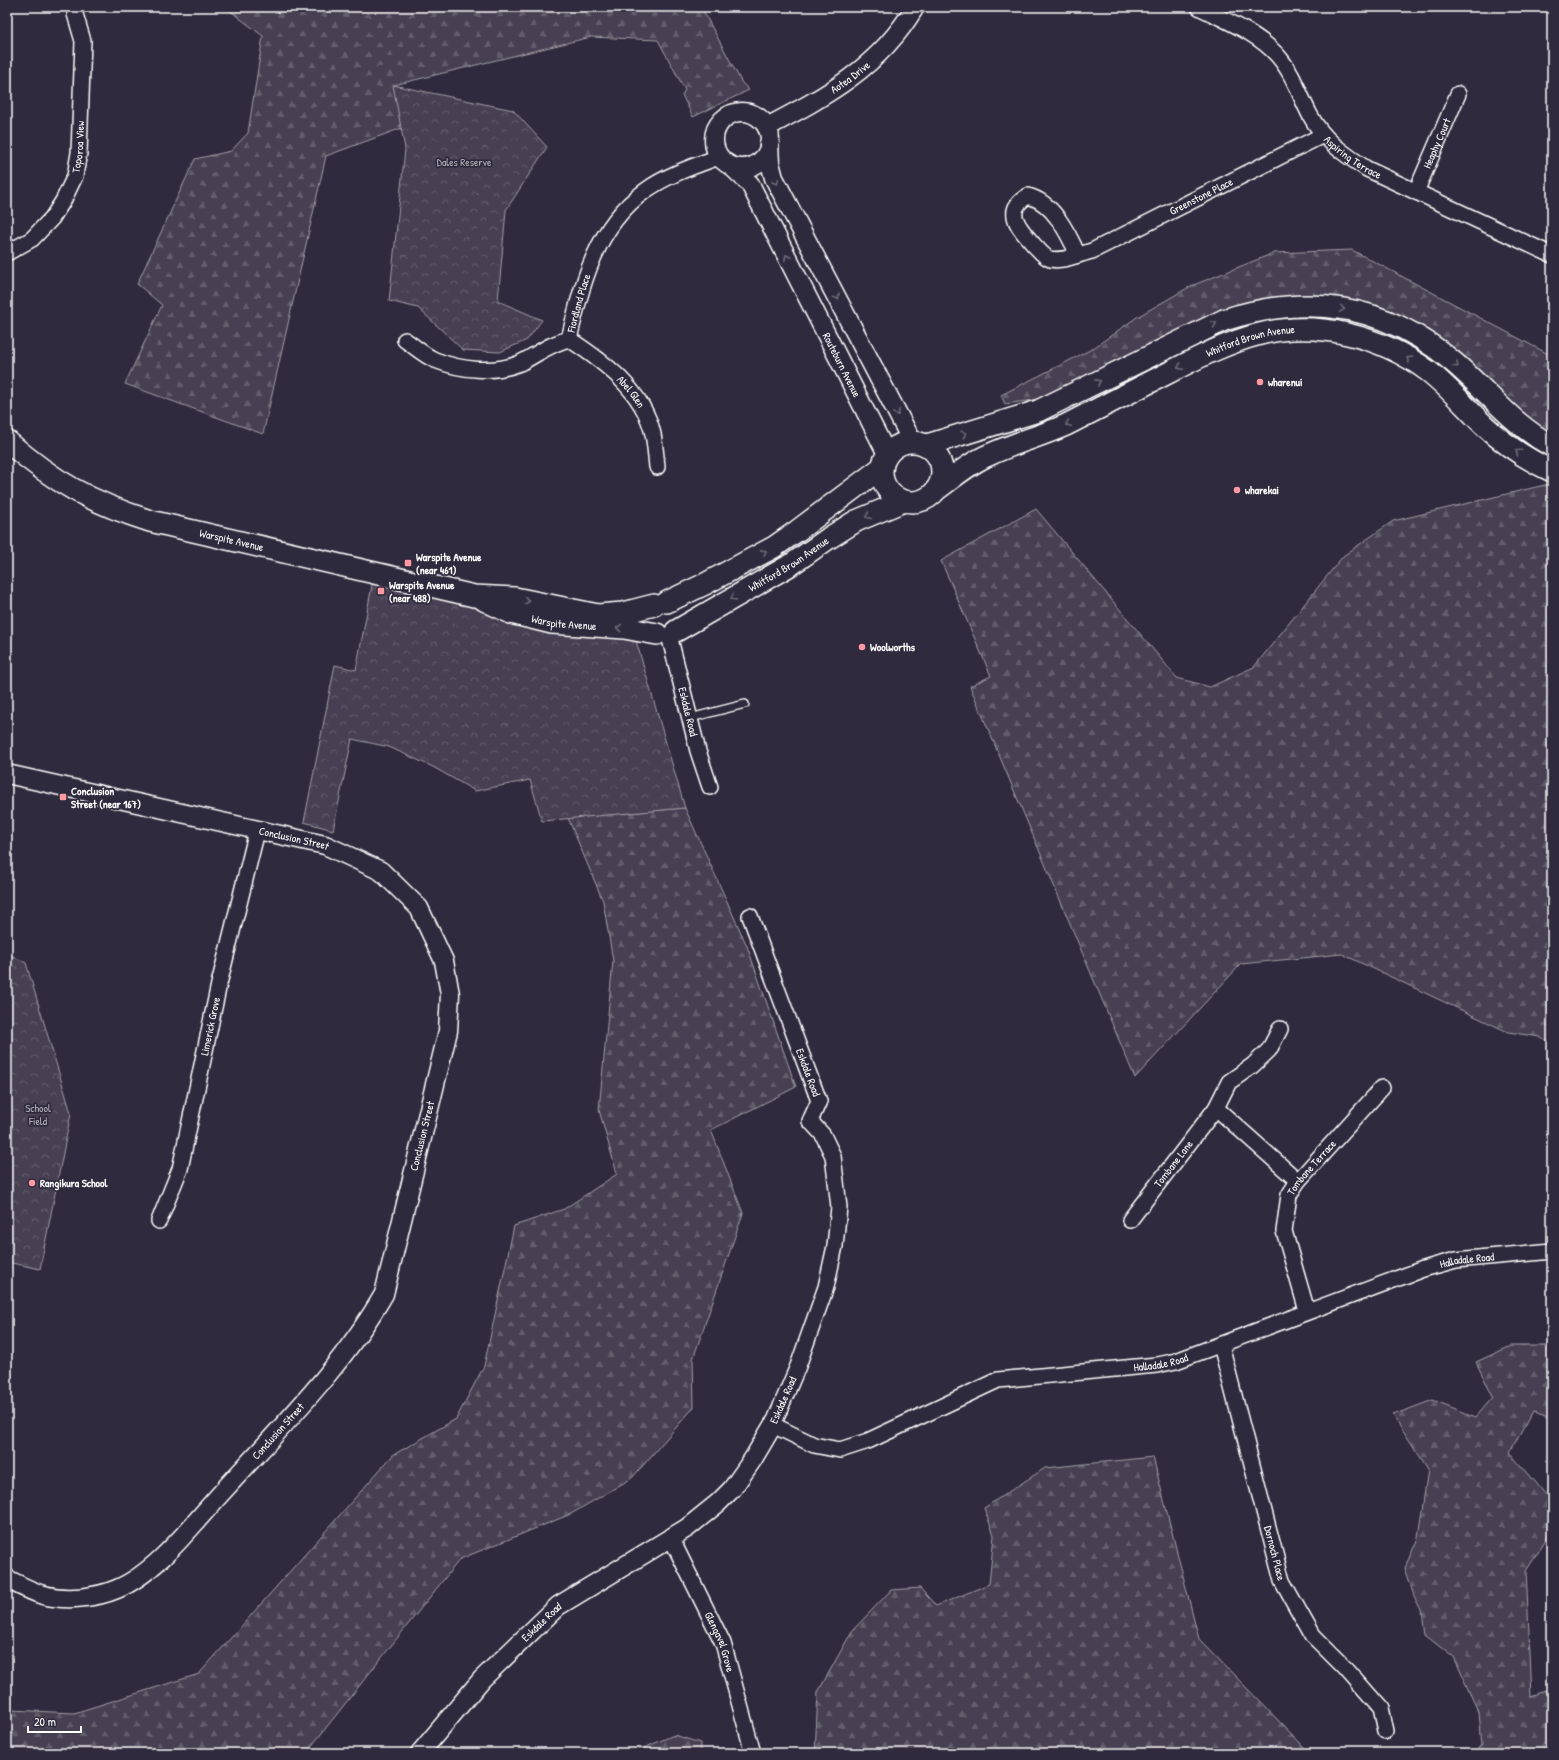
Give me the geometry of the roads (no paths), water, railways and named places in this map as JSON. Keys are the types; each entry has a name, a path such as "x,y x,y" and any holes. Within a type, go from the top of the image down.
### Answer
{"main road":[{"path":"920,443 935,452 942,466 941,481 936,490 924,500 914,502 895,498 885,487 882,477 884,461 898,445 920,443 1038,411 1224,320 1271,308 1311,305 1354,311 1376,317 1401,327 1437,349 1453,362 1516,423 1552,446"},
{"name":"Whitford Brown Avenue","path":"936,490 970,465 990,454 1046,434 1066,425 1192,361 1227,345 1259,334 1284,330 1312,329 1338,332 1376,342 1406,356 1429,372 1485,426 1505,442 1522,455 1552,471"},
{"name":"Warspite Avenue","path":"7,441 54,478 81,494 122,512 150,521 474,596 515,598 598,615 623,613 661,604"},
{"name":"Whitford Brown Avenue","path":"661,604 706,584 774,547 797,532 884,461"},
{"name":"Whitford Brown Avenue","path":"667,634 792,564 856,521 904,501"},
{"name":"Warspite Avenue","path":"474,596 512,613 552,623 624,628 667,634"},
{"path":"661,604 676,607 680,613 681,623 667,634 652,631 648,622 648,613 661,604"}],"street":[{"name":"Aotea Drive","path":"768,136 856,74 890,42 915,7"},
{"name":"Aspiring Terrace","path":"1199,7 1246,31 1264,43 1278,56 1289,71 1310,116 1323,135 1342,154 1366,169 1552,255"},
{"name":"Toporoa View","path":"7,253 32,239 52,218 64,201 75,176 79,153 83,41 75,14"},
{"name":"Heaphy Court","path":"1416,192 1458,94"},
{"path":"768,136 766,154 755,164 741,168 725,161 714,144 716,129 719,123 730,114 744,112 758,116 768,136 770,163 774,178 867,354 920,443"},
{"name":"Greenstone Place","path":"1078,254 1061,224 1044,203 1037,198 1028,196 1020,201 1015,207 1015,219 1020,230 1048,258 1060,260 1092,251 1323,135"},
{"name":"Routeburn Avenue","path":"725,161 750,184 842,365 884,461"},
{"name":"Fiordland Place","path":"405,340 435,360 463,368 493,369 519,363 549,345 569,339 579,300 596,251 608,229 623,210 645,190 681,171 725,161"},
{"path":"797,277 820,266"},
{"name":"Abel Glen","path":"569,339 603,362 633,392 644,410 653,433 658,468"},
{"path":"842,365 867,354"},
{"name":"Eskdale Road","path":"667,634 710,787"},
{"name":"Conclusion Street","path":"7,774 325,845 381,871 419,908 444,961 450,994 448,1031 384,1294 372,1316 330,1372 275,1435 170,1549 143,1575 131,1584 95,1596 76,1597 44,1595 7,1579"},
{"name":"Limerick Grove","path":"160,1221 180,1169 219,984 257,831"},
{"name":"Eskdale Road","path":"420,1753 482,1678 558,1606 687,1528 732,1490 753,1459 773,1425 798,1366 826,1287 835,1246 839,1207 833,1156 823,1135 810,1121 819,1101 750,916"},
{"name":"Tombane Lane","path":"1130,1220 1216,1108 1229,1082 1252,1066 1269,1050 1280,1029"},
{"name":"Tombane Terrace","path":"1307,1311 1284,1230 1289,1196 1298,1181 1382,1088"},
{"path":"1216,1108 1298,1181"},
{"name":"Halladale Road","path":"773,1425 814,1445 840,1450 868,1441 998,1380 1157,1365 1176,1361 1423,1269 1456,1260 1552,1251"},
{"name":"Dornoch Place","path":"1221,1345 1282,1581 1313,1636 1381,1709 1386,1732"},
{"name":"Glengavel Grove","path":"671,1538 723,1643 753,1753"}],"lane":[{"path":"690,718 745,704"}],"place":[{"name":"wharenui","path":"1260,382"},
{"name":"wharekai","path":"1237,490"},
{"name":"Warspite Avenue (near 461)","path":"408,563"},
{"name":"Warspite Avenue (near 488)","path":"381,591"},
{"name":"Woolworths","path":"862,647"},
{"name":"Conclusion Street (near 167)","path":"63,797"},
{"name":"Rangikura School","path":"32,1183"}],"park label":[{"name":"Dales Reserve","path":"464,162"},
{"name":"School Field","path":"38,1114"}]}
